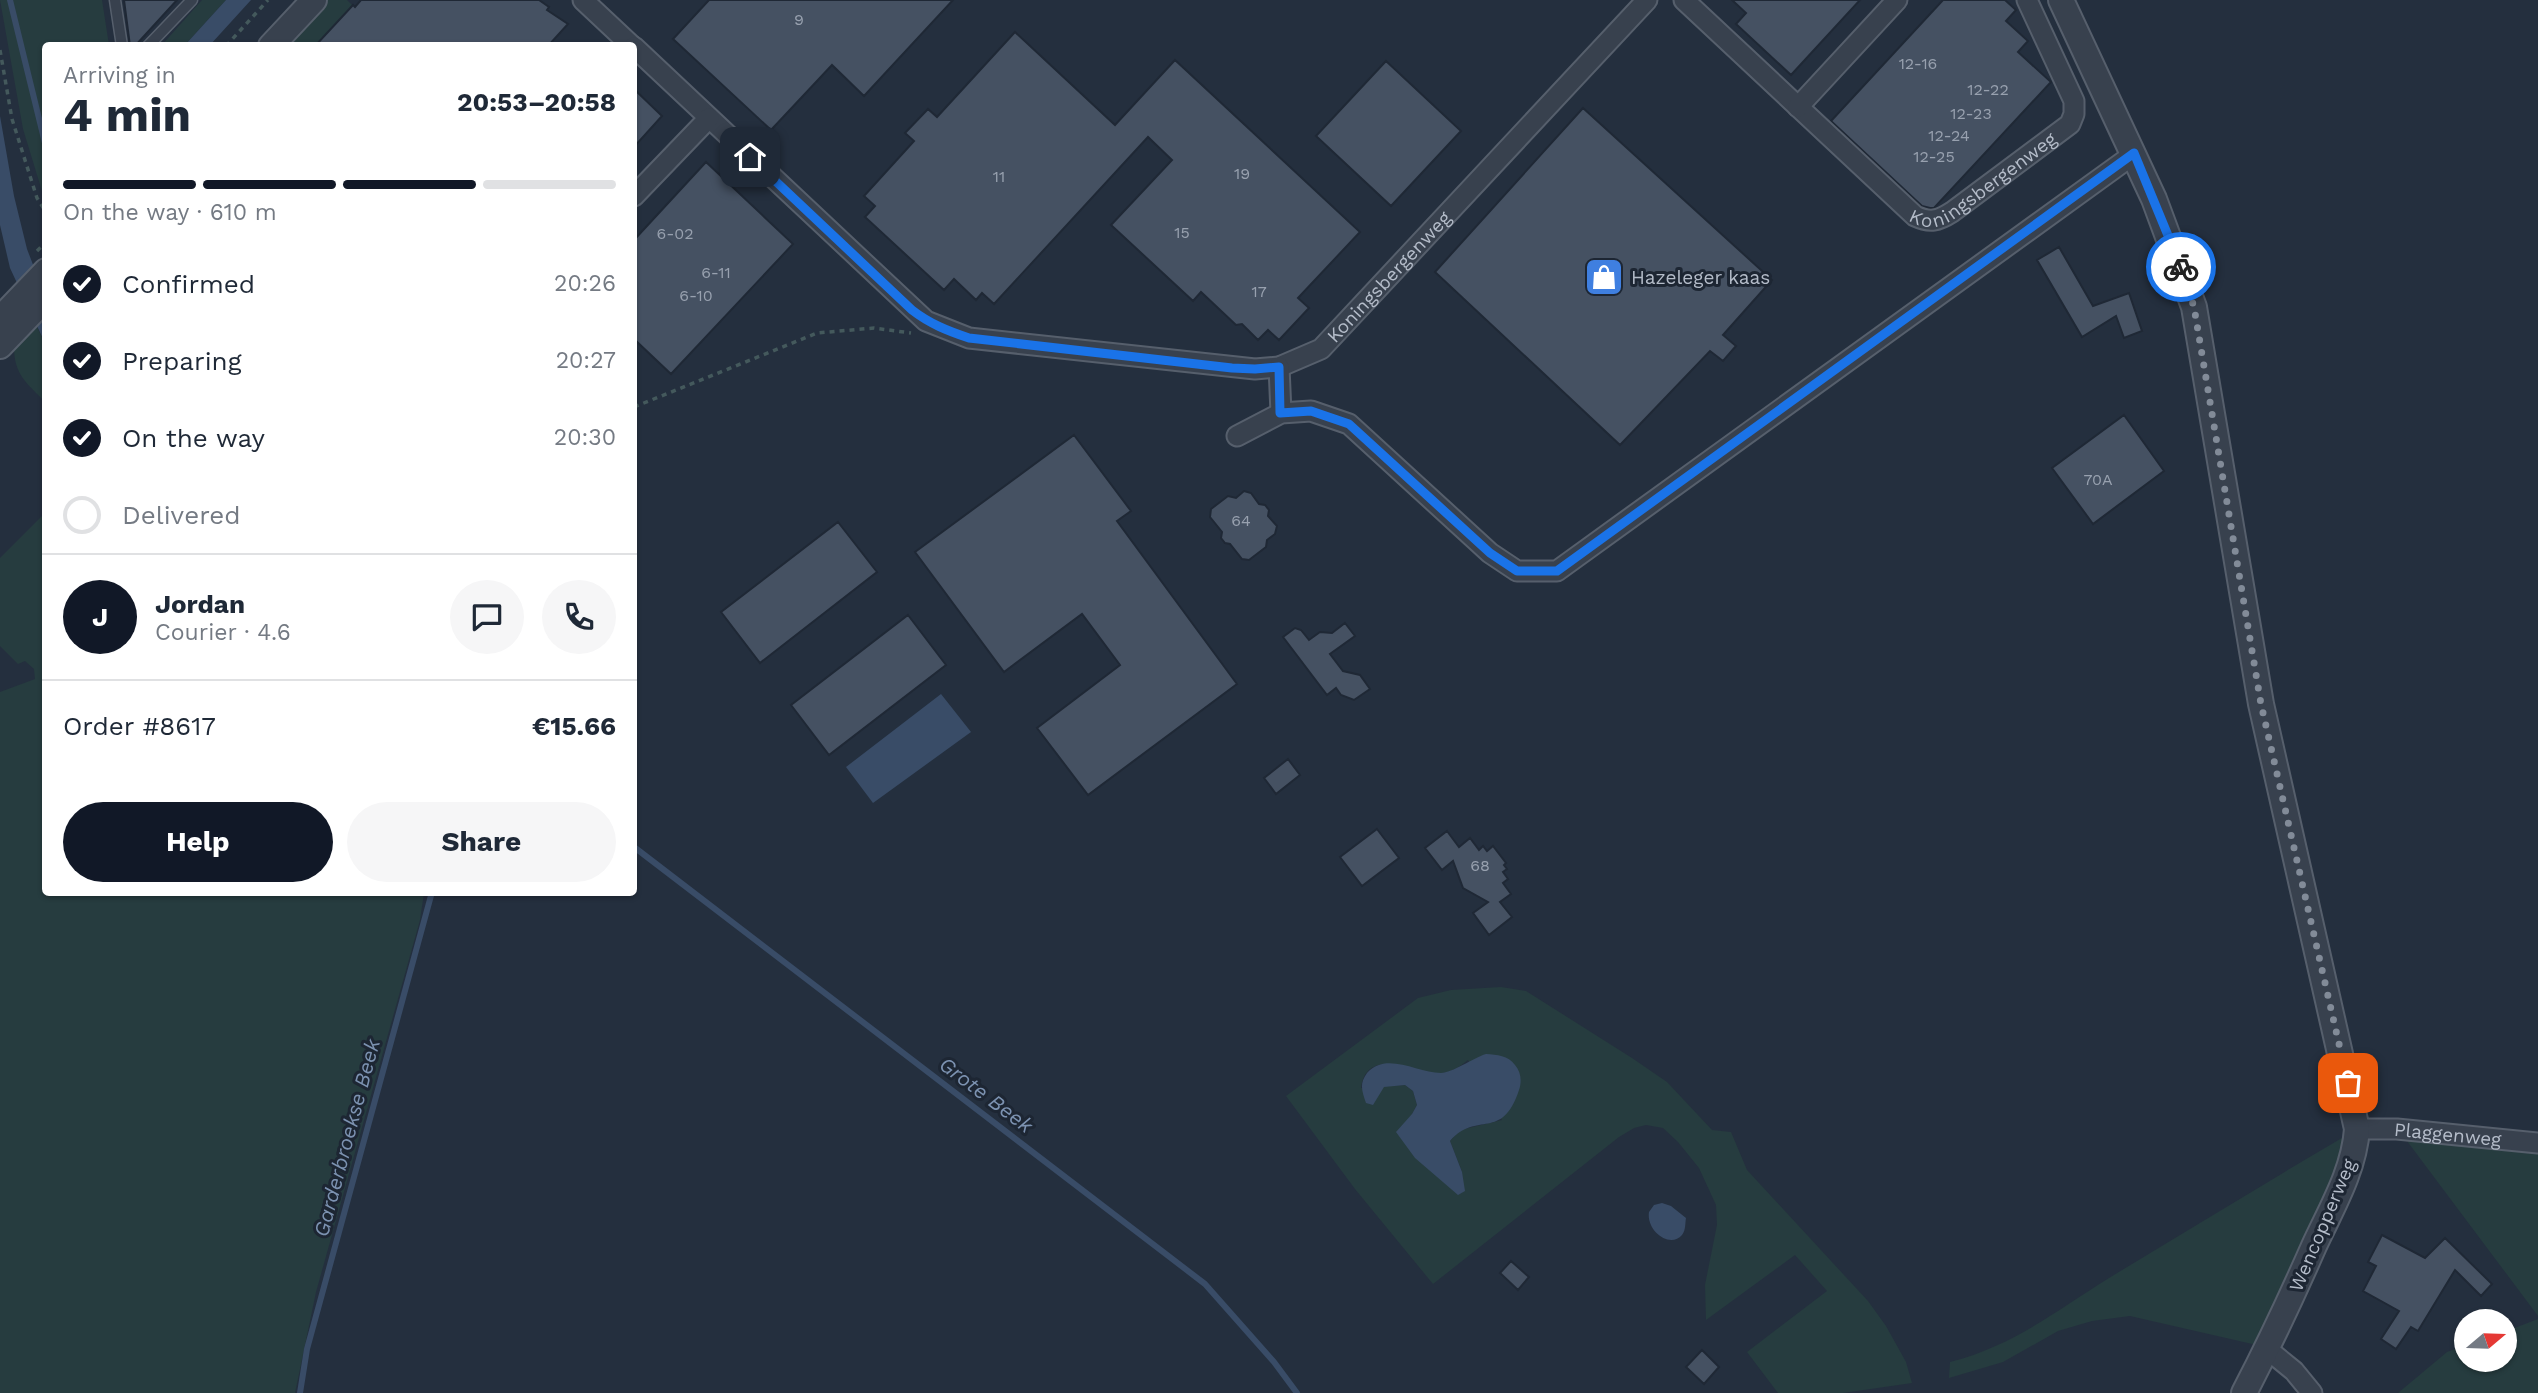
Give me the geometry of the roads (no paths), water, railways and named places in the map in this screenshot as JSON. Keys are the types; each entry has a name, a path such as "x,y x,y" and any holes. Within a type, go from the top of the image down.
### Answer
{"street":[{"path":"258,42 296,0"},
{"path":"275,42 314,0"},
{"name":"Koningsbergenweg","path":"583,0 629,42"},
{"name":"Koningsbergenweg","path":"637,50 926,321 969,338 1255,369 1279,367 1321,349 1647,0"},
{"name":"Koningsbergenweg","path":"1684,0 1915,216 1926,221 1939,220 2070,124 2074,114 2074,101 2027,0"},
{"path":"1798,107 1897,0"},
{"name":"Wencopperweg","path":"2061,0 2134,153 2183,272 2194,307 2261,704 2357,1129 2356,1146 2344,1182 2244,1393"},
{"path":"637,193 709,118"},
{"path":"1237,436 1280,413 1311,411 1349,424 1490,553 1517,571 1557,571 2134,153"},
{"path":"0,346 12,316 42,262"},
{"path":"12,316 42,300"},
{"path":"1279,367 1280,413"},
{"name":"Plaggenweg","path":"2357,1129 2397,1129 2538,1143"},
{"path":"2267,1349 2294,1371 2312,1393"}],"lane":[{"path":"116,0 121,42"},
{"path":"152,42 192,0"}],"water":[{"path":"226,0 251,0 213,42 188,42"},
{"path":"0,116 14,196 27,249 42,288 42,337 10,268 0,225"},
{"path":"941,694 971,732 873,803 846,767"},
{"path":"1486,1054 1509,1059 1520,1074 1520,1087 1505,1116 1497,1121 1470,1127 1450,1141 1462,1172 1465,1191 1458,1195 1415,1158 1396,1132 1417,1105 1413,1091 1405,1085 1384,1087 1373,1105 1366,1103 1362,1084 1367,1073 1383,1064 1393,1063 1441,1073"},
{"path":"1662,1203 1671,1206 1686,1218 1685,1229 1677,1239 1665,1239 1651,1226 1649,1212 1654,1205"}],"waterway":[{"path":"10,0 42,131"},
{"name":"Grote Beek","path":"637,849 1205,1284 1274,1362 1297,1393"},
{"name":"Garderbroekse Beek","path":"300,1393 307,1349 431,896"}],"place":[{"name":"Hazeleger kaas","path":"1604,277"}]}
